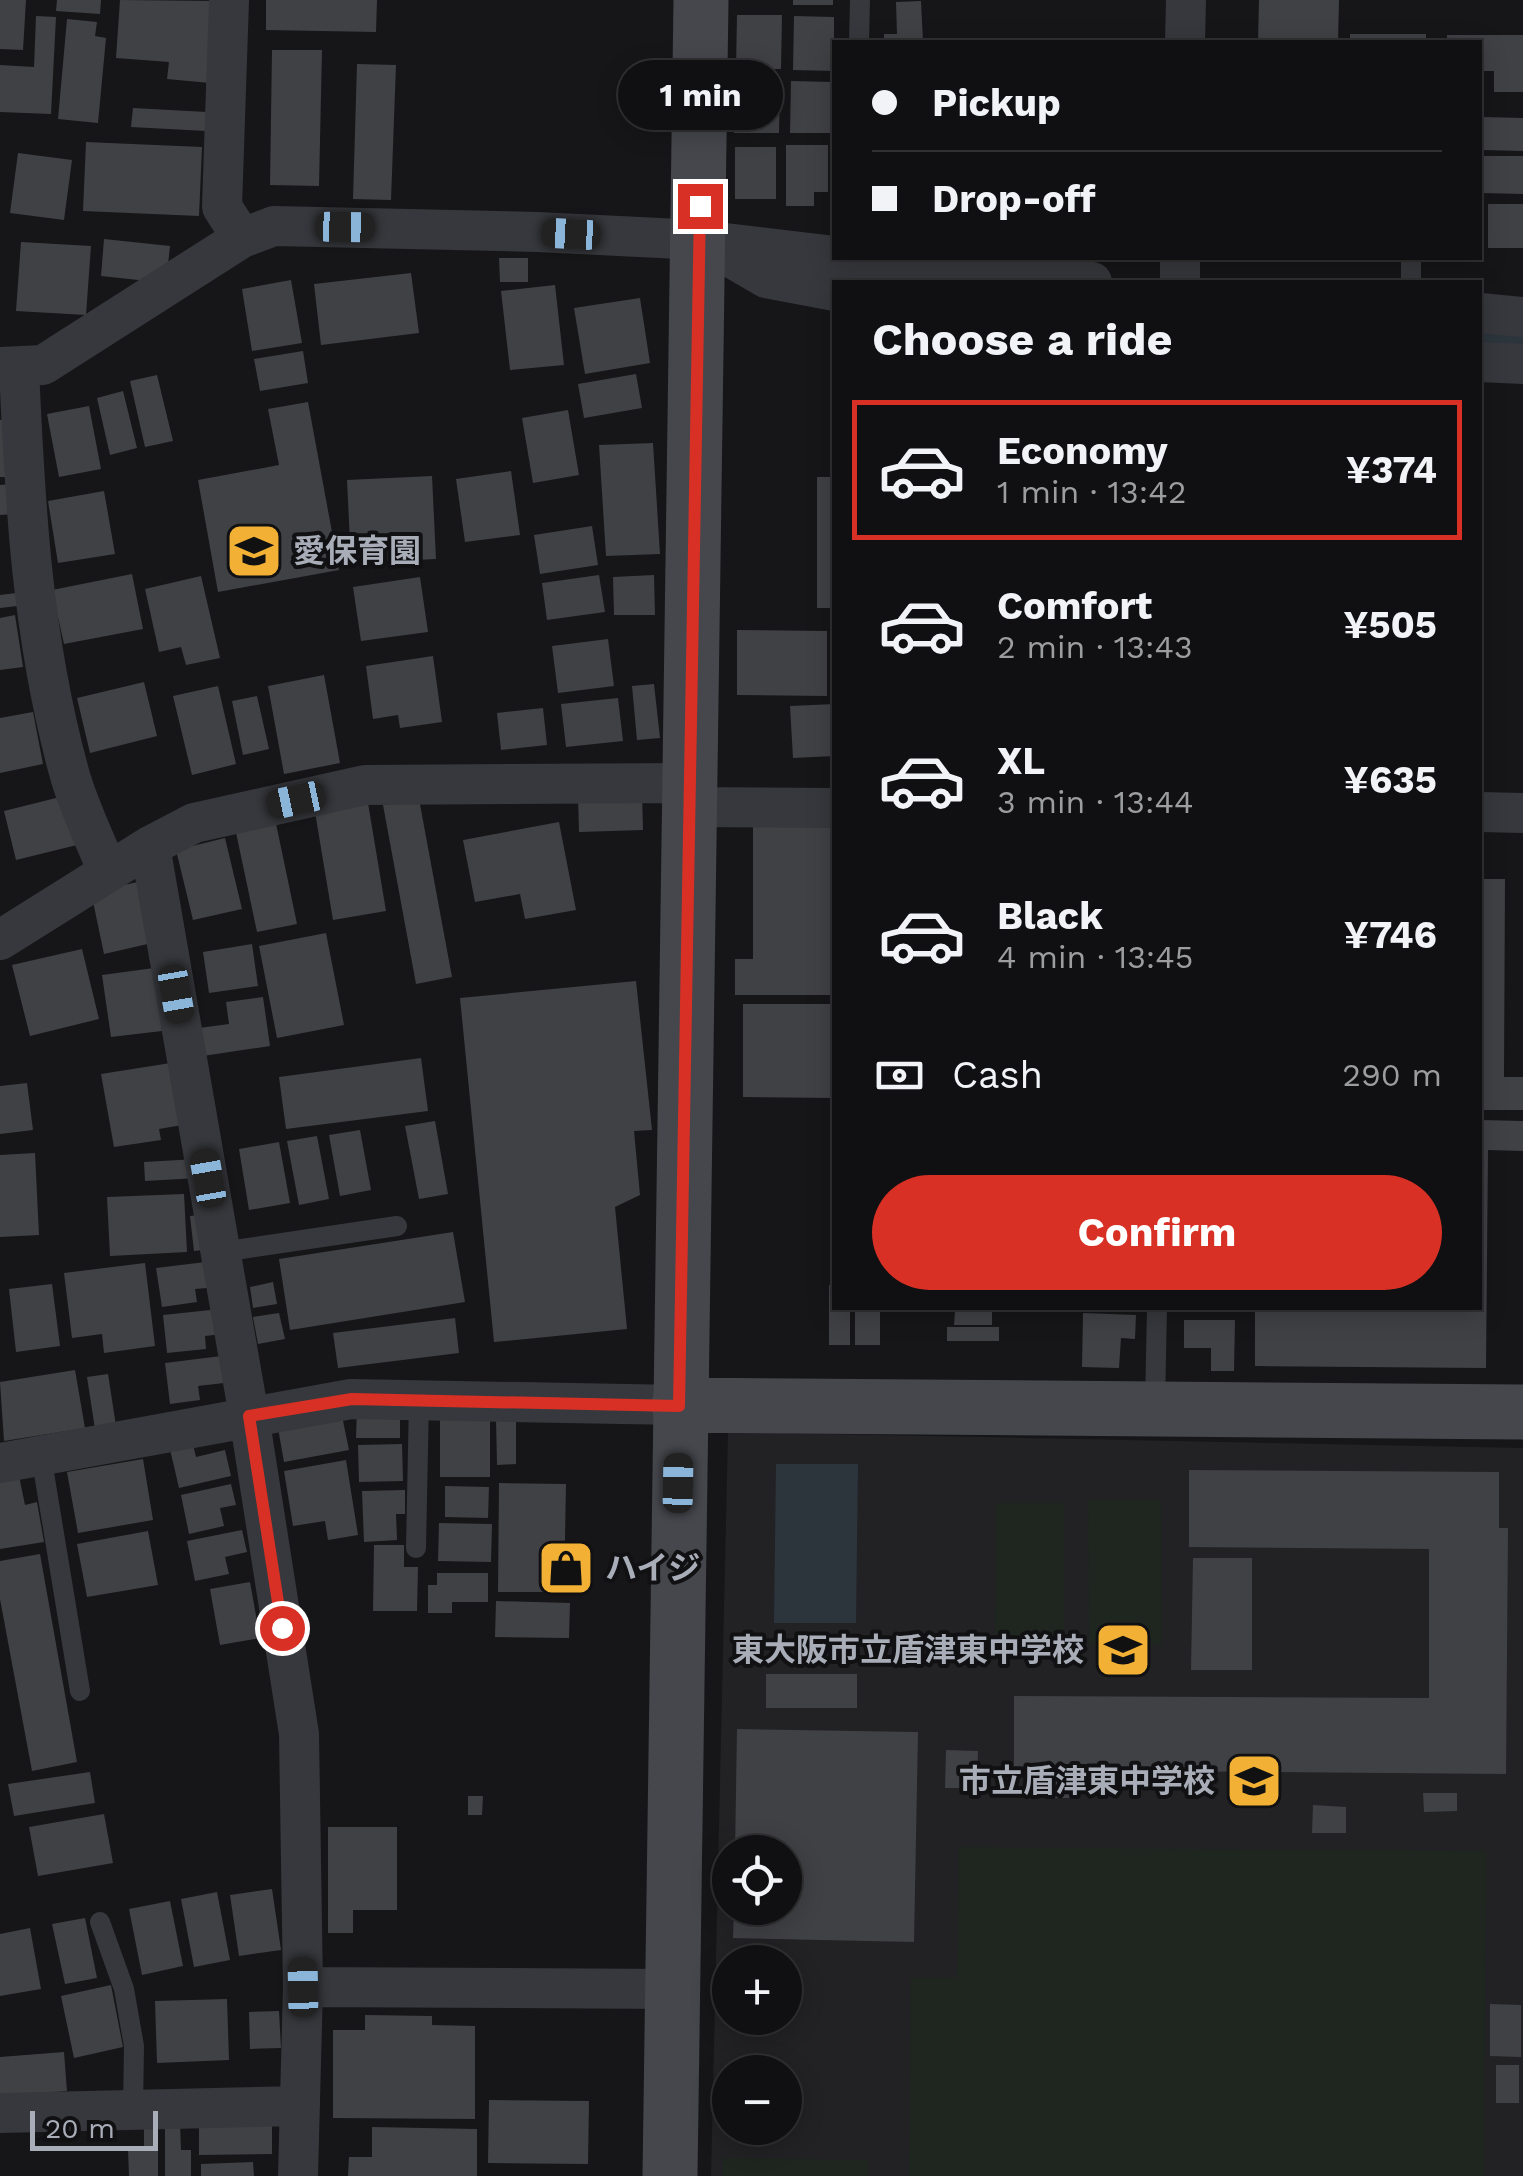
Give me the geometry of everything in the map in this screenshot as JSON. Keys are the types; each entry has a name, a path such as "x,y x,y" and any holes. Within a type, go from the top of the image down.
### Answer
{"street":[{"path":"229,0 222,207 242,238"},
{"path":"670,2176 701,0"},
{"path":"1185,40 1186,0"},
{"path":"108,872 69,775 41,646 10,367 42,365 242,238 274,226 504,230 700,240 832,256"},
{"path":"700,240 766,278 832,290"},
{"path":"861,260 1033,280"},
{"path":"1482,313 1523,317"},
{"path":"1482,362 1523,364"},
{"path":"0,940 150,846 194,823 365,785 689,795 832,808"},
{"path":"1482,812 1523,813"},
{"path":"150,846 249,1416 298,1734 303,1987 298,2176"},
{"path":"0,1463 352,1399 679,1406 1523,1412"},
{"path":"303,1987 672,1989"},
{"path":"0,2113 300,2106"}],"lane":[{"path":"859,40 860,0"},
{"path":"221,1252 397,1226"},
{"path":"1156,1409 1157,1310"},
{"path":"416,1548 419,1400"},
{"path":"42,1455 80,1692"},
{"path":"100,1922 124,1989 134,2046 132,2110"}],"shaded area":[{"name":"東大阪市立盾津東中学校","path":"728,1432 1523,1448 1523,2176 711,2176 712,2132 712,2145 802,2145 802,2055 714,2055 714,2035 802,2035 802,1945 716,1945 717,1925 802,1925 802,1835 719,1835"},
{"path":"776,1464 858,1464 856,1623 774,1623"},
{"path":"1088,1500 1161,1500 1162,1645 1089,1645"},
{"path":"996,1503 1064,1503 1064,1651 995,1651"},
{"path":"959,1847 1486,1851 1484,2176 909,2176 911,1978 957,1978"},
{"path":"723,2158 869,2160 868,2176 723,2176"}],"building":[{"path":"0,0 26,0 23,50 0,49"},
{"path":"57,0 101,0 100,14 56,11"},
{"path":"120,0 216,1 210,83 167,79 169,62 116,58"},
{"path":"266,0 377,0 376,32 266,30"},
{"path":"793,0 833,0 833,5 793,5"},
{"path":"1259,0 1339,0 1338,40 1258,40"},
{"path":"921,1 923,40 884,40 884,34 897,34 896,2"},
{"path":"737,15 782,15 781,69 736,69"},
{"path":"36,16 56,17 51,114 0,112 0,65 34,67"},
{"path":"794,16 834,17 832,71 793,70"},
{"path":"67,19 97,22 95,36 106,38 98,123 58,119"},
{"path":"1350,34 1426,34 1426,40 1350,40"},
{"path":"1447,35 1523,35 1523,92 1494,92 1494,71 1482,71 1482,40 1447,40"},
{"path":"272,50 322,50 319,186 270,185"},
{"path":"357,64 396,65 391,200 353,199"},
{"path":"735,81 780,81 779,133 734,133"},
{"path":"791,81 832,82 832,133 790,133"},
{"path":"133,108 207,112 206,131 131,127"},
{"path":"1483,117 1523,118 1523,151 1483,150"},
{"path":"86,142 202,147 199,216 83,211"},
{"path":"786,145 828,145 828,192 814,192 814,206 786,206"},
{"path":"735,147 776,147 776,199 735,199"},
{"path":"18,153 72,160 64,220 10,213"},
{"path":"1482,156 1523,156 1523,194 1482,193"},
{"path":"1488,204 1523,204 1523,248 1488,248"},
{"path":"104,239 170,246 166,283 101,276"},
{"path":"21,242 91,246 86,315 16,311"},
{"path":"499,258 528,258 528,282 500,282"},
{"path":"411,273 419,333 321,345 314,284"},
{"path":"291,280 302,343 252,351 242,289"},
{"path":"555,285 564,365 510,370 501,291"},
{"path":"640,298 650,363 585,374 574,308"},
{"path":"303,351 308,383 260,391 254,359"},
{"path":"636,374 642,408 584,418 578,384"},
{"path":"157,375 173,441 145,447 130,381"},
{"path":"123,391 137,448 110,455 97,398"},
{"path":"308,402 339,570 218,592 198,480 279,465 268,409"},
{"path":"89,406 101,469 59,477 47,414"},
{"path":"568,410 579,475 533,483 522,418"},
{"path":"11,419 12,477 0,477 0,420"},
{"path":"653,443 660,554 606,556 599,445"},
{"path":"511,471 520,535 465,542 456,479"},
{"path":"432,476 436,559 351,563 347,480"},
{"path":"817,477 832,477 832,608 817,608"},
{"path":"13,484 15,514 0,515 0,485"},
{"path":"104,491 115,554 58,563 48,501"},
{"path":"592,526 598,565 540,574 534,535"},
{"path":"132,574 143,629 64,644 52,590"},
{"path":"599,575 605,612 547,620 542,583"},
{"path":"654,575 655,615 614,615 613,577"},
{"path":"201,576 220,658 186,665 181,647 159,652 145,589"},
{"path":"420,577 428,632 361,641 353,587"},
{"path":"16,593 26,605 0,608 0,595"},
{"path":"15,615 23,667 0,670 0,618"},
{"path":"737,630 827,631 827,696 737,695"},
{"path":"608,639 614,686 558,693 552,646"},
{"path":"433,656 442,722 400,728 398,715 373,719 366,666"},
{"path":"324,675 340,763 284,774 268,686"},
{"path":"144,682 157,736 90,753 77,698"},
{"path":"654,684 660,738 637,740 632,686"},
{"path":"218,686 236,764 192,775 173,696"},
{"path":"257,696 269,749 243,755 232,701"},
{"path":"618,698 623,741 566,747 561,704"},
{"path":"832,704 832,756 793,758 790,706"},
{"path":"543,708 547,745 501,750 497,713"},
{"path":"33,712 43,764 0,773 0,718"},
{"path":"642,794 643,830 579,832 578,796"},
{"path":"64,796 77,845 16,860 4,811"},
{"path":"419,799 452,977 416,984 383,805"},
{"path":"368,803 386,911 333,920 315,812"},
{"path":"274,814 297,924 257,932 234,823"},
{"path":"559,822 576,910 525,919 520,894 475,902 463,840"},
{"path":"753,826 832,826 832,995 735,995 735,959 753,959"},
{"path":"225,838 242,909 193,920 176,850"},
{"path":"1482,879 1505,879 1504,1077 1523,1077 1523,1110 1482,1110"},
{"path":"138,882 152,943 104,954 91,892"},
{"path":"326,933 344,1025 277,1038 259,946"},
{"path":"252,944 258,986 209,993 203,952"},
{"path":"82,949 99,1019 30,1036 12,965"},
{"path":"154,968 162,1031 111,1037 102,975"},
{"path":"636,981 652,1130 634,1131 640,1195 615,1207 627,1329 494,1342 460,998"},
{"path":"263,997 270,1046 203,1056 199,1028 229,1024 226,1002"},
{"path":"743,1004 832,1004 832,1098 743,1097"},
{"path":"421,1058 428,1111 286,1129 279,1077"},
{"path":"177,1062 188,1124 159,1129 161,1140 114,1147 101,1074"},
{"path":"27,1083 33,1130 0,1134 0,1086"},
{"path":"1482,1120 1523,1121 1523,1151 1488,1150 1486,1368 1255,1366 1255,1310 1482,1310"},
{"path":"435,1121 448,1194 419,1199 405,1126"},
{"path":"360,1130 371,1190 340,1196 329,1135"},
{"path":"317,1136 329,1199 299,1205 287,1141"},
{"path":"279,1142 290,1203 249,1210 239,1149"},
{"path":"35,1153 39,1235 0,1237 0,1155"},
{"path":"197,1159 198,1178 145,1181 144,1162"},
{"path":"184,1194 187,1252 110,1256 107,1197"},
{"path":"209,1214 213,1249 194,1251 190,1216"},
{"path":"453,1232 465,1302 290,1330 279,1259"},
{"path":"214,1261 218,1287 195,1289 197,1302 162,1307 156,1268"},
{"path":"145,1263 155,1346 104,1353 102,1334 72,1338 64,1273"},
{"path":"273,1282 277,1304 253,1308 250,1287"},
{"path":"52,1284 60,1346 16,1352 9,1289"},
{"path":"832,1285 832,1310 850,1310 850,1345 829,1345"},
{"path":"220,1309 223,1334 205,1336 206,1349 167,1353 163,1315"},
{"path":"855,1310 880,1310 880,1345 855,1345"},
{"path":"955,1311 992,1311 992,1325 954,1325"},
{"path":"279,1313 285,1339 258,1344 253,1317"},
{"path":"1083,1313 1136,1315 1135,1339 1121,1338 1119,1368 1082,1367"},
{"path":"455,1318 459,1353 338,1368 333,1333"},
{"path":"1184,1320 1235,1320 1234,1371 1211,1371 1211,1348 1184,1348"},
{"path":"947,1327 999,1327 999,1341 947,1341"},
{"path":"221,1356 224,1383 198,1386 200,1400 170,1404 165,1363"},
{"path":"75,1370 85,1428 4,1441 0,1382"},
{"path":"108,1374 116,1426 95,1429 87,1377"},
{"path":"357,1408 400,1408 400,1438 356,1438"},
{"path":"440,1412 490,1412 490,1477 440,1477"},
{"path":"342,1416 349,1450 284,1462 278,1428"},
{"path":"496,1418 516,1418 516,1464 497,1465"},
{"path":"192,1440 196,1457 225,1450 231,1476 179,1488 169,1445"},
{"path":"402,1444 403,1481 359,1482 358,1445"},
{"path":"143,1459 153,1520 78,1533 67,1472"},
{"path":"346,1460 358,1535 328,1540 325,1521 293,1526 284,1471"},
{"path":"1189,1470 1499,1472 1499,1528 1508,1528 1506,1774 1014,1770 1014,1696 1429,1698 1429,1549 1189,1547"},
{"path":"19,1476 25,1505 37,1502 44,1542 0,1549 0,1480"},
{"path":"499,1483 566,1484 564,1592 498,1592"},
{"path":"231,1484 236,1505 220,1508 224,1526 189,1534 181,1495"},
{"path":"445,1486 489,1487 488,1518 445,1517"},
{"path":"405,1490 405,1514 396,1514 397,1540 364,1542 362,1491"},
{"path":"439,1523 492,1524 491,1562 438,1561"},
{"path":"242,1530 247,1552 225,1557 229,1574 195,1581 187,1541"},
{"path":"148,1531 158,1585 87,1597 77,1544"},
{"path":"374,1545 404,1545 404,1567 418,1567 417,1611 373,1611"},
{"path":"40,1554 77,1762 32,1771 0,1599 0,1561"},
{"path":"1193,1558 1252,1558 1252,1670 1191,1670"},
{"path":"437,1573 488,1573 488,1602 452,1602 452,1613 428,1613 428,1585 437,1585"},
{"path":"250,1582 260,1638 220,1645 210,1589"},
{"path":"496,1601 570,1603 569,1638 495,1637"},
{"path":"766,1674 857,1674 857,1708 766,1708"},
{"path":"737,1729 918,1732 914,1942 733,1938 733,1925 802,1925 802,1835 735,1835"},
{"path":"946,1750 978,1751 977,1788 945,1788"},
{"path":"90,1772 95,1803 14,1816 8,1784"},
{"path":"1070,1778 1070,1798 1050,1798 1050,1779"},
{"path":"1423,1793 1457,1793 1457,1811 1424,1812"},
{"path":"468,1796 483,1796 482,1815 468,1815"},
{"path":"1313,1805 1346,1807 1346,1833 1312,1833"},
{"path":"104,1814 113,1863 38,1876 29,1827"},
{"path":"328,1827 397,1827 397,1910 353,1910 353,1933 328,1933"},
{"path":"272,1889 281,1950 239,1956 230,1895"},
{"path":"217,1892 230,1960 194,1967 181,1899"},
{"path":"170,1901 183,1966 142,1975 129,1909"},
{"path":"85,1918 97,1978 65,1984 52,1924"},
{"path":"30,1928 41,1989 0,1996 0,1934"},
{"path":"111,1985 123,2047 74,2058 61,1996"},
{"path":"227,1999 229,2060 157,2063 155,2001"},
{"path":"1490,2004 1521,2005 1521,2057 1490,2056"},
{"path":"279,2011 281,2048 250,2049 249,2012"},
{"path":"365,2015 432,2016 432,2025 475,2026 475,2119 333,2118 333,2030 365,2030"},
{"path":"64,2052 67,2091 0,2096 0,2057"},
{"path":"1496,2065 1519,2065 1519,2103 1496,2103"},
{"path":"489,2100 589,2101 588,2164 488,2163"},
{"path":"272,2121 272,2154 199,2155 199,2122"},
{"path":"180,2123 181,2150 191,2150 191,2176 165,2176 165,2124"},
{"path":"144,2126 158,2126 158,2176 129,2176 128,2150 144,2150"},
{"path":"372,2127 477,2129 477,2176 348,2176 349,2157 372,2157"},
{"path":"253,2162 254,2176 201,2176 201,2164"}],"waterway":[{"path":"1482,338 1523,341"}],"place":[{"name":"愛保育園","path":"254,551"},
{"name":"ハイジ","path":"566,1568"},
{"name":"東大阪市立盾津東中学校","path":"1123,1650"},
{"name":"市立盾津東中学校","path":"1254,1781"}],"route":[{"path":"282,1628 249,1416 352,1399 679,1406 700,206"}]}
